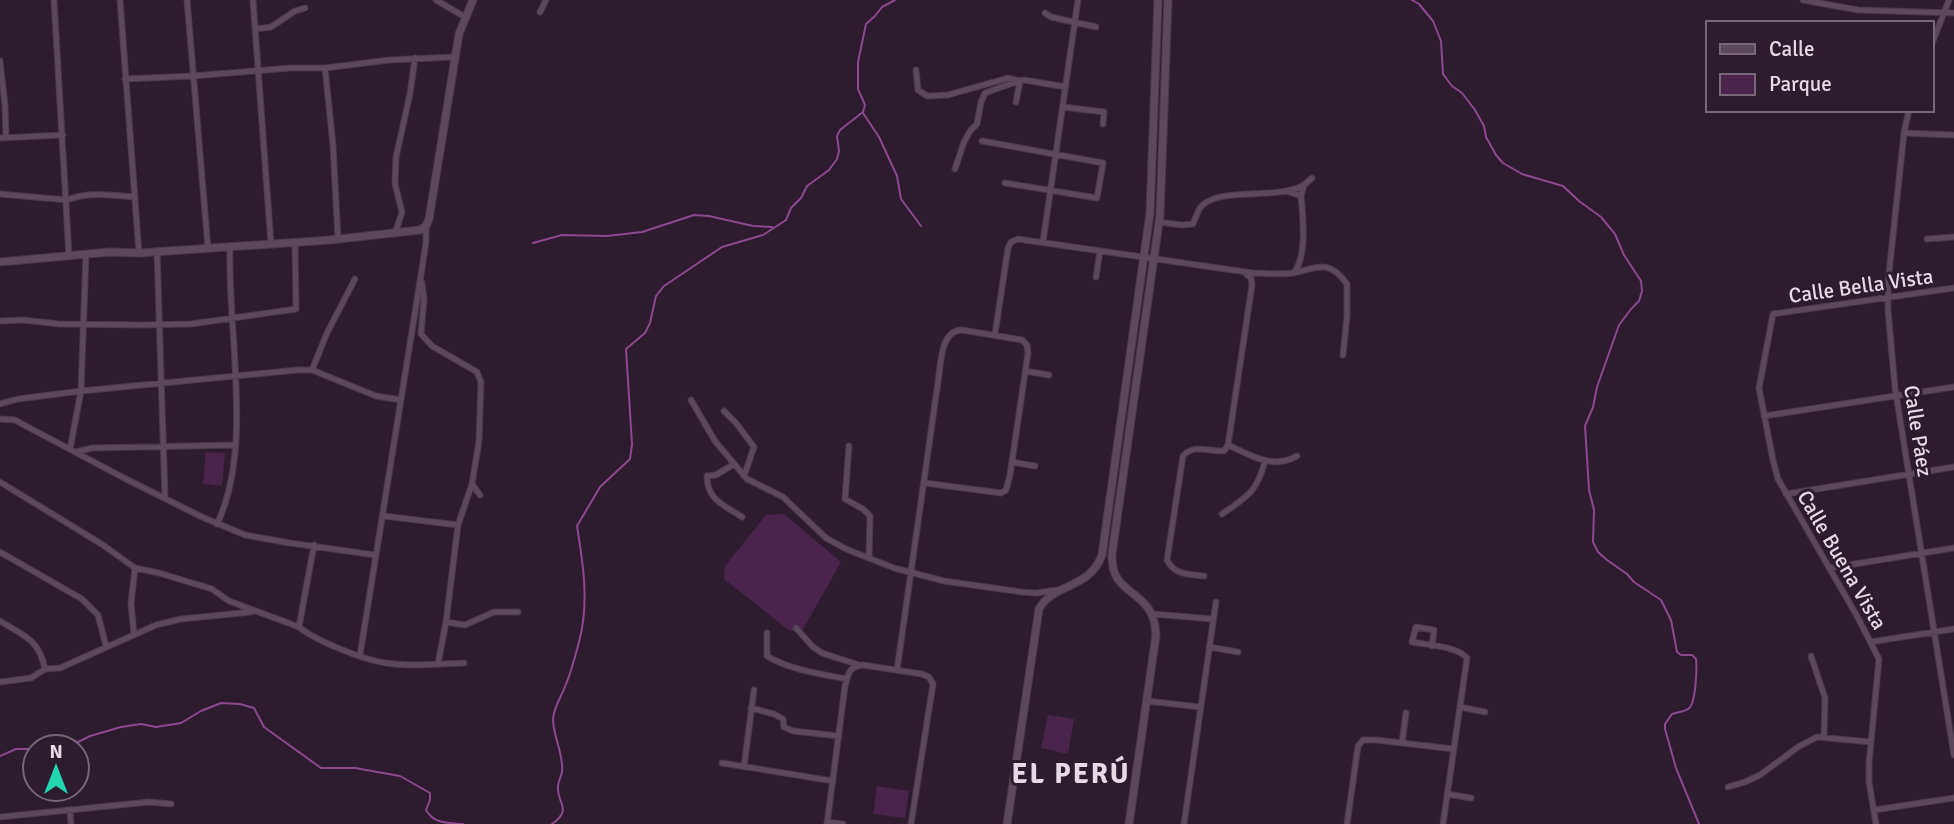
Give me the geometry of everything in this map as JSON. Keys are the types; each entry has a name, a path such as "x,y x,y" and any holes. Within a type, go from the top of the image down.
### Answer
{"street":[{"path":"54,0 69,256"},
{"path":"120,0 139,253"},
{"path":"187,0 208,248"},
{"path":"253,0 271,244"},
{"path":"436,0 465,17"},
{"path":"360,655 375,555 384,516 426,242 426,226 454,57 459,34 473,0"},
{"path":"540,12 546,0"},
{"path":"1043,242 1078,0"},
{"path":"1007,824 1040,609 1048,598 1088,576 1102,555 1152,196 1158,0"},
{"path":"1129,824 1156,638 1152,614 1124,587 1115,573 1112,559 1159,222 1168,0"},
{"path":"1803,0 1858,10 1954,13"},
{"path":"1933,41 1949,0"},
{"path":"256,29 271,27 295,11 305,8"},
{"path":"1045,13 1051,18 1096,27"},
{"path":"125,79 325,68 415,58 454,57"},
{"path":"395,234 402,212 395,184 396,157 415,58"},
{"path":"0,61 5,105 3,137 63,135"},
{"path":"325,68 333,145 338,239"},
{"path":"916,70 918,90 927,96 948,95 1007,78 1066,87"},
{"path":"1016,102 1020,81"},
{"path":"955,169 964,142 977,124 985,93 1020,81"},
{"path":"1063,107 1104,112 1103,124"},
{"name":"Calle Páez","path":"1909,112 1904,133 1888,299 1896,397 1951,711 1954,755"},
{"path":"1904,133 1954,135"},
{"path":"982,141 1103,163 1097,198 1006,183"},
{"path":"1159,222 1193,224 1201,207 1208,202 1227,196 1289,192 1312,178"},
{"path":"1292,273 1300,260 1304,220 1301,196 1304,185"},
{"path":"1289,192 1301,196"},
{"path":"0,194 67,200 91,194 135,197"},
{"path":"0,262 86,254 139,253 338,239 395,234 420,230 426,226"},
{"path":"1927,239 1954,237"},
{"path":"995,334 1007,248 1011,242 1018,239 1253,273 1292,273 1317,266 1326,267 1334,270 1347,284 1348,316 1343,355"},
{"path":"0,321 191,324 296,309 295,242"},
{"path":"217,524 230,483 235,445 230,247"},
{"path":"157,251 165,497"},
{"path":"1096,277 1100,251"},
{"path":"73,450 81,391 86,254"},
{"path":"1204,576 1178,572 1172,569 1167,560 1182,456 1187,450 1194,448 1224,451 1228,445 1252,285 1251,278 1239,270"},
{"path":"421,275 424,300 421,334 432,346 477,372 481,382 478,441 472,485 458,525 438,664"},
{"path":"312,370 327,333 355,279"},
{"name":"Calle Bella Vista","path":"1773,314 1954,288"},
{"name":"Calle Buena Vista","path":"1773,314 1759,382 1775,469 1786,494 1879,659 1869,782 1876,824"},
{"path":"897,670 938,383 948,335 954,330 1023,340 1028,353 1026,371 1006,490 1001,494 925,483"},
{"path":"0,404 81,391 297,369 312,370 376,396 401,400"},
{"path":"1026,371 1049,374"},
{"path":"1764,416 1954,387"},
{"path":"691,400 715,441 747,480 783,497 825,538 869,558 944,582 1036,593 1065,588"},
{"path":"724,411 754,447 744,476"},
{"path":"0,419 15,420 126,480 245,535 375,555"},
{"path":"73,450 235,445"},
{"path":"1228,445 1276,463 1297,456"},
{"path":"849,446 845,499 870,516 869,558"},
{"path":"1222,514 1249,496 1261,475 1265,461"},
{"path":"1012,462 1035,466"},
{"path":"734,464 716,475 707,476 707,487 716,500 742,517"},
{"path":"1786,494 1954,467"},
{"path":"0,482 103,545 135,568 212,589 229,601 299,627 323,641 384,663 464,663"},
{"path":"472,485 481,495"},
{"path":"384,516 458,525"},
{"path":"299,627 314,545"},
{"path":"1830,568 1954,548"},
{"path":"0,552 82,599 98,615 106,646"},
{"path":"134,635 131,603 135,568"},
{"path":"1184,824 1216,602"},
{"path":"0,682 31,678 45,669 60,668 156,625 181,619 255,611"},
{"path":"446,622 465,625 494,612 518,612"},
{"path":"1152,614 1213,619"},
{"path":"0,621 33,641 42,653 45,669"},
{"path":"1432,646 1434,630 1416,627 1412,642 1432,646 1455,650 1467,658 1443,824"},
{"path":"796,628 813,648 822,653 859,665 929,677 933,684 911,824"},
{"path":"1870,642 1954,629"},
{"path":"767,633 767,656 776,662 847,679"},
{"path":"1209,647 1238,652"},
{"path":"1811,656 1825,698 1824,736"},
{"path":"843,824 827,823 847,679 849,671 859,665"},
{"path":"744,767 754,690"},
{"path":"1147,701 1200,707"},
{"path":"1460,707 1485,712"},
{"path":"751,708 774,714 783,719 784,727 793,731 839,736"},
{"path":"1402,743 1406,713"},
{"path":"1728,788 1752,779 1809,740 1824,736 1871,742"},
{"path":"1347,824 1359,746 1363,740 1454,749"},
{"path":"722,763 833,781"},
{"path":"1447,794 1471,798"},
{"path":"1874,810 1954,798"},
{"path":"0,817 149,802 171,804"},
{"path":"70,810 71,824"}],"green space":[{"path":"206,452 225,453 222,486 203,484"},
{"path":"784,514 841,562 802,631 790,631 724,579 725,566 766,515"},
{"path":"1048,715 1074,719 1068,754 1041,748"},
{"path":"877,786 909,791 905,818 873,814"}],"waterway":[{"path":"552,824 563,810 558,793 562,765 553,719 574,661 583,624 585,596 577,526 600,487 630,459 632,444 626,349 645,333 656,296 664,286 722,247 763,235 786,220 807,186 829,170 837,159 837,136 840,130 863,112 865,105 858,89 858,62 866,24 882,7 895,0"},
{"path":"1412,0 1419,4 1433,21 1441,41 1443,74 1475,110 1496,155 1503,163 1522,174 1563,186 1601,217 1615,234 1624,255 1641,281 1639,301 1619,325 1585,426 1589,490 1594,510 1593,542 1598,552 1607,560 1661,600 1671,620 1677,652 1681,655 1692,655 1696,659 1691,706 1672,714 1665,724 1665,729 1676,768 1699,824"},
{"path":"863,113 879,137 897,176 901,199 921,226"},
{"path":"533,243 562,235 607,236 642,232 694,215 772,227"},
{"path":"91,736 141,724 156,727 181,723 221,703 240,704 254,708 264,727 321,768 355,768 400,776 430,793 426,810 429,815 442,822 463,824"},
{"path":"0,756 21,749"}],"district":[{"name":"EL PERÚ","path":"1071,773"}]}
